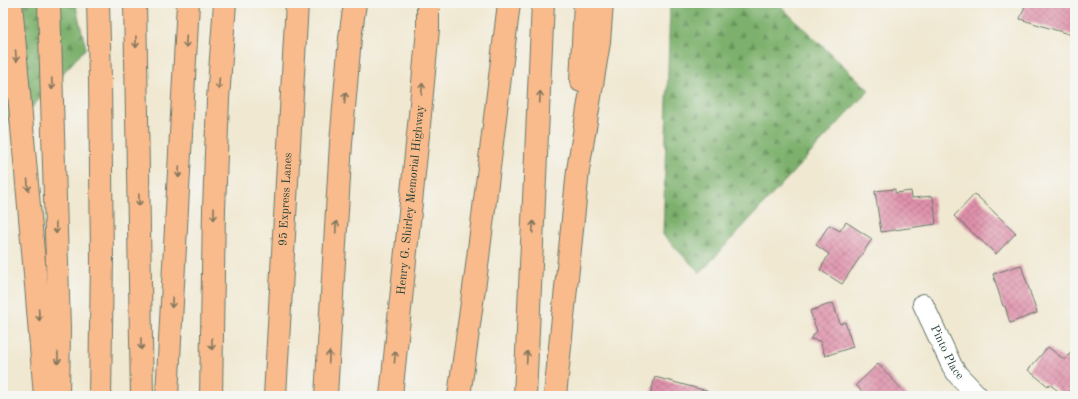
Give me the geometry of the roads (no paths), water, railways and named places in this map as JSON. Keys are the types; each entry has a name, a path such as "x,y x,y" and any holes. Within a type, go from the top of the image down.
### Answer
{"highway":[{"path":"11,3 45,396"},
{"path":"48,3 59,328 58,396"},
{"path":"98,3 102,252 100,396"},
{"path":"135,3 142,396"},
{"path":"167,396 188,3"},
{"path":"211,396 216,139 218,91 226,3"},
{"name":"95 Express Lanes","path":"275,396 297,3"},
{"path":"326,396 341,143 350,38 355,3"},
{"name":"Henry G. Shirley Memorial Highway","path":"391,396 419,125 428,29 428,3"},
{"path":"459,396 476,274 509,3"},
{"path":"525,396 543,3"},
{"path":"555,396 578,170 585,3"},
{"path":"578,170 599,42 602,3"},
{"path":"470,396 476,274"}],"street":[{"name":"Pinto Place","path":"923,304 952,366 958,375 978,396"}]}
